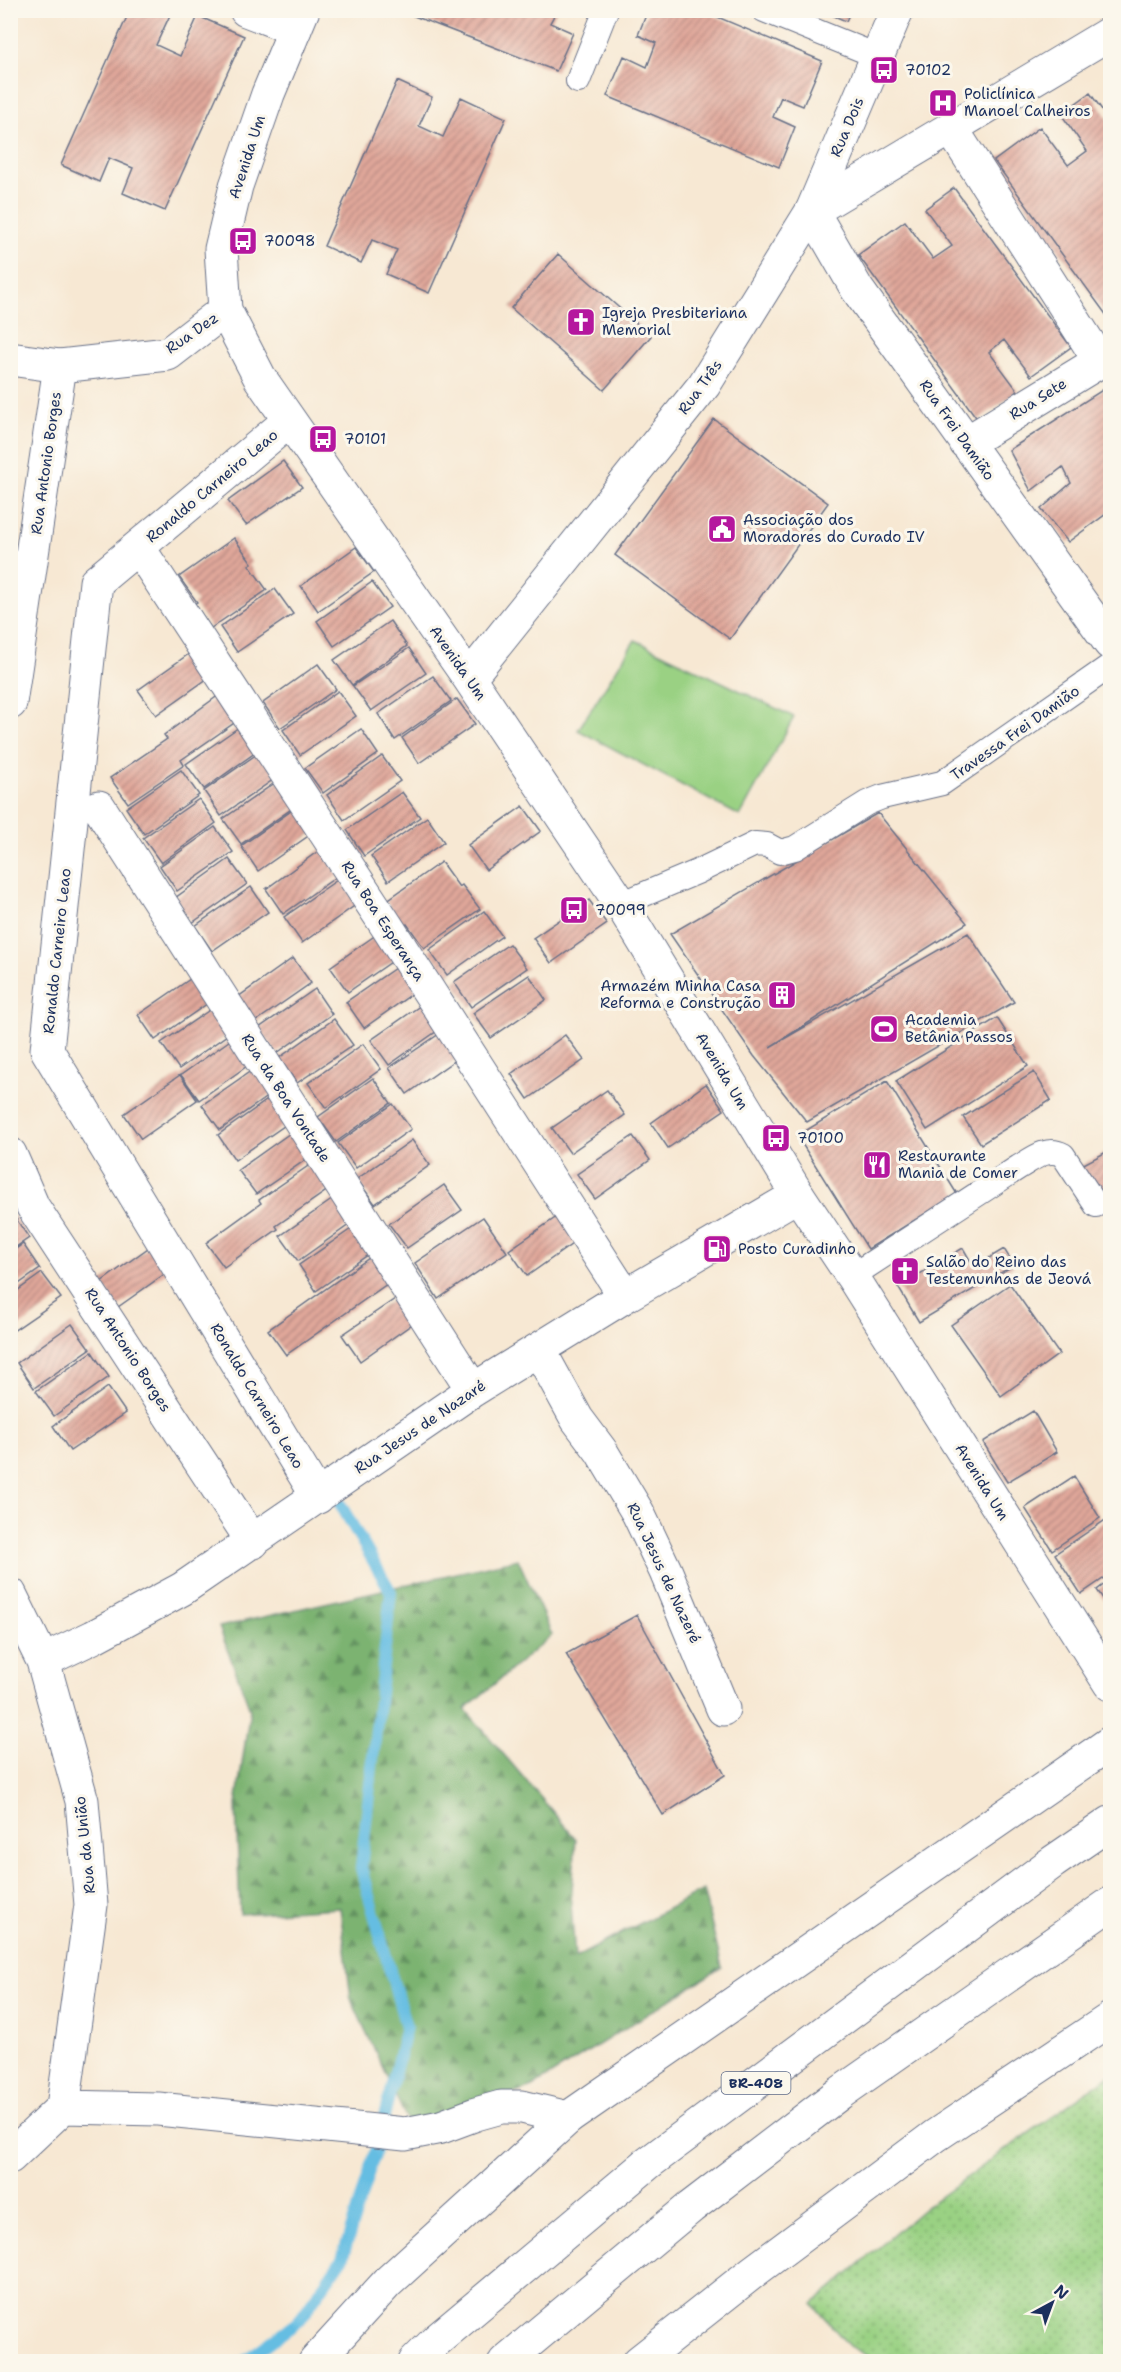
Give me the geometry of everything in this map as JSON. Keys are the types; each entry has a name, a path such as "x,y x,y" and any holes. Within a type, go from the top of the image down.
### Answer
{"main road":[{"path":"246,10 299,20"},
{"name":"Rua Dois","path":"812,211 897,10"},
{"name":"Avenida Um","path":"225,310 221,249 236,186 268,94 299,20"},
{"name":"Rua Três","path":"469,678 704,385 812,211 1110,33"},
{"path":"951,129 1105,358"},
{"name":"Rua Frei Damião","path":"812,211 857,289 1110,643"},
{"name":"Rua Dez","path":"10,359 60,366 168,354 225,310 260,378"},
{"name":"Rua Sete","path":"966,443 1105,358"},
{"name":"Rua Antonio Borges","path":"10,703 15,642 60,366"},
{"name":"Avenida Um","path":"260,378 469,678 621,904 798,1195 852,1276 1110,1684"},
{"name":"Ronaldo Carneiro Leao","path":"289,421 96,582 47,1050 318,1497"},
{"name":"Rua Boa Esperança","path":"138,547 626,1296"},
{"name":"Rua da Boa Vontade","path":"99,807 473,1390"},
{"name":"Rua Antonio Borges","path":"10,1154 33,1206 253,1542"},
{"name":"Rua Jesus de Nazaré","path":"43,1660 93,1637 183,1589 473,1390 626,1296 798,1195"},
{"name":"Rua Jesus de Nazeré","path":"539,1350 572,1409 601,1450 638,1513 666,1572 723,1709"},
{"name":"Rua da União","path":"10,1594 43,1660 82,1801 91,1905 63,2107"},
{"path":"315,2361 388,2282 568,2118 1110,1743"},
{"name":"BR-408","path":"415,2361 436,2340 647,2164 1044,1869 1110,1823"},
{"path":"505,2361 692,2207 840,2093 1110,1904"},
{"path":"639,2361 753,2272 935,2136 1110,2019"},
{"path":"10,2157 63,2107 158,2109 405,2134 441,2127 501,2107 522,2107 568,2118"}],"lane":[{"path":"578,81 606,10"},
{"path":"764,10 877,56"},
{"name":"Travessa Frei Damião","path":"621,904 697,872 755,844 766,845 780,852 795,848 867,803 882,797 942,783 1110,666"},
{"path":"852,1276 1019,1167 1048,1152 1063,1155 1096,1205"},
{"path":"1073,2045 1110,2037"}],"green space":[{"path":"635,640 794,717 740,816 578,730"},
{"path":"518,1559 552,1635 465,1709 576,1839 571,1903 575,1958 703,1890 722,1967 532,2087 412,2131 351,1999 340,1908 240,1914 236,1805 250,1709 219,1627"},
{"path":"1110,2075 1110,2361 876,2361 849,2346 813,2304 927,2206"}],"building":[{"path":"130,10 160,10 170,15 156,45 180,56 198,16 244,36 165,211 123,193 133,168 109,158 99,182 61,165"},
{"path":"557,10 550,23 573,33 556,71 401,11"},
{"path":"648,10 701,10 822,61 803,106 781,97 773,117 795,127 779,167 607,96 624,56 647,67 656,43 638,35"},
{"path":"820,10 851,10 846,21"},
{"path":"397,81 432,97 419,126 443,137 461,97 506,118 429,293 386,274 397,250 372,240 361,263 324,246"},
{"path":"1090,93 1110,121 1110,320 994,161 1040,127 1068,165 1087,151 1061,114"},
{"path":"954,188 1071,347 1031,376 1004,340 989,352 1018,391 978,420 858,255 905,221 933,259 952,246 925,209"},
{"name":"Igreja Presbiteriana Memorial","path":"558,254 651,336 604,390 511,308"},
{"path":"1110,385 1110,511 1068,542 1041,509 1071,483 1063,467 1031,491 1009,450"},
{"name":"Associação dos Moradores do Curado IV","path":"714,419 828,503 730,639 615,555"},
{"path":"283,461 302,487 246,525 228,501"},
{"path":"234,538 252,563 249,565 267,590 211,628 194,604 197,602 179,577"},
{"path":"356,547 374,572 318,611 301,586"},
{"path":"372,582 390,607 334,646 317,621"},
{"path":"275,589 293,614 237,652 220,627"},
{"path":"390,621 407,646 352,685 334,660"},
{"path":"409,648 426,673 371,711 353,686"},
{"path":"193,651 211,676 156,715 138,690"},
{"path":"318,664 336,689 280,728 263,703"},
{"path":"433,676 451,701 395,740 378,714"},
{"path":"338,691 356,716 300,755 283,730"},
{"path":"219,695 237,721 181,760 184,765 128,803 110,778 167,739 164,735"},
{"path":"457,699 475,724 419,763 402,738"},
{"path":"242,725 259,750 204,789 186,764"},
{"path":"361,729 378,754 323,793 305,768"},
{"path":"260,752 277,777 221,816 204,791"},
{"path":"382,756 400,781 344,820 327,795"},
{"path":"181,770 199,795 144,834 126,808"},
{"path":"279,780 297,805 241,844 223,819"},
{"path":"402,792 420,817 364,856 347,830"},
{"path":"199,799 216,823 161,863 143,838"},
{"path":"523,806 541,831 486,870 468,845"},
{"path":"297,807 314,832 258,871 241,846"},
{"name":"Armazém Minha Casa Reforma e Construção","path":"878,813 967,923 770,1047 968,933 1014,1002 807,1122 754,1056 670,934"},
{"path":"427,817 444,842 388,881 371,856"},
{"path":"215,827 233,852 177,891 160,866"},
{"path":"321,849 339,875 283,914 266,889"},
{"path":"229,859 247,884 192,923 175,898"},
{"path":"441,862 459,887 462,885 480,909 424,948 407,924 403,926 386,901"},
{"path":"340,878 357,904 302,943 284,917"},
{"path":"251,887 268,912 212,951 195,926"},
{"path":"589,900 607,924 551,963 533,938"},
{"path":"484,911 502,936 447,975 429,950"},
{"path":"386,928 404,953 348,992 330,967"},
{"path":"509,944 527,968 471,1007 454,982"},
{"path":"293,958 311,983 255,1022 238,997"},
{"path":"401,964 419,989 364,1028 346,1002"},
{"path":"529,975 546,1000 491,1038 473,1013"},
{"path":"193,977 211,1001 155,1040 138,1015"},
{"path":"315,989 332,1014 277,1053 259,1028"},
{"path":"427,1001 444,1026 389,1065 371,1040"},
{"path":"217,1005 234,1030 179,1069 161,1043"},
{"path":"997,1018 1028,1066 927,1130 896,1081"},
{"path":"334,1019 353,1045 297,1083 279,1058"},
{"path":"445,1030 462,1055 407,1094 389,1068"},
{"path":"565,1035 584,1060 528,1099 511,1074"},
{"path":"236,1036 254,1061 199,1100 181,1075"},
{"path":"363,1044 381,1069 326,1108 308,1083"},
{"path":"258,1066 275,1091 220,1130 202,1105"},
{"path":"1034,1072 1051,1100 981,1144 963,1117"},
{"path":"180,1075 197,1100 141,1139 124,1114"},
{"path":"373,1078 391,1103 336,1142 318,1117"},
{"name":"Restaurante Mania de Comer","path":"887,1081 957,1194 868,1249 797,1136"},
{"path":"706,1084 724,1110 668,1148 651,1123"},
{"path":"607,1090 625,1115 570,1153 552,1128"},
{"path":"273,1096 291,1121 235,1160 218,1135"},
{"path":"393,1104 411,1129 356,1168 338,1143"},
{"path":"293,1131 311,1156 256,1194 238,1170"},
{"path":"633,1136 650,1160 595,1199 577,1174"},
{"path":"412,1140 430,1165 375,1204 357,1179"},
{"path":"1110,1150 1110,1207 1102,1211 1078,1167"},
{"path":"314,1162 332,1187 276,1226 278,1229 224,1267 206,1243 261,1203 259,1200"},
{"path":"444,1185 462,1210 407,1248 389,1224"},
{"path":"336,1197 353,1222 298,1261 280,1236"},
{"path":"10,1203 16,1211 12,1213 29,1238 10,1251"},
{"path":"564,1212 582,1237 527,1276 509,1250"},
{"path":"483,1217 507,1252 438,1299 415,1263"},
{"path":"354,1227 372,1252 316,1291 299,1265"},
{"path":"155,1243 173,1268 118,1307 101,1282"},
{"path":"23,1244 40,1269 10,1290 10,1253"},
{"path":"963,1248 974,1267 1004,1249 1014,1265 919,1322 898,1287"},
{"path":"376,1253 394,1279 286,1355 268,1330"},
{"path":"42,1273 61,1298 10,1333 10,1296"},
{"path":"1010,1284 1059,1354 1001,1396 951,1325"},
{"path":"398,1297 415,1322 360,1361 342,1335"},
{"path":"72,1324 90,1349 34,1388 17,1363"},
{"path":"92,1352 109,1377 54,1416 36,1391"},
{"path":"108,1387 126,1413 70,1451 53,1426"},
{"path":"1033,1411 1057,1452 1007,1482 983,1442"},
{"path":"1074,1476 1100,1518 1052,1550 1025,1508"},
{"path":"1110,1517 1110,1574 1081,1594 1055,1554"},
{"path":"1110,1580 1110,1609 1097,1590"},
{"path":"637,1615 725,1775 663,1815 566,1654"}],"waterway":[{"path":"243,2362 299,2321 342,2259 378,2142 406,2027 361,1868 391,1592 335,1495"}],"place":[{"name":"70102","path":"884,70"},
{"name":"Policlínica Manoel Calheiros","path":"943,103"},
{"name":"70098","path":"243,241"},
{"name":"Igreja Presbiteriana Memorial","path":"581,322"},
{"name":"70101","path":"323,439"},
{"name":"Associação dos Moradores do Curado IV","path":"722,529"},
{"name":"70099","path":"574,910"},
{"name":"Armazém Minha Casa Reforma e Construção","path":"782,995"},
{"name":"Academia Betânia Passos","path":"884,1029"},
{"name":"70100","path":"776,1138"},
{"name":"Restaurante Mania de Comer","path":"877,1165"},
{"name":"Posto Curadinho","path":"717,1249"},
{"name":"Salão do Reino das Testemunhas de Jeová","path":"905,1271"}]}
